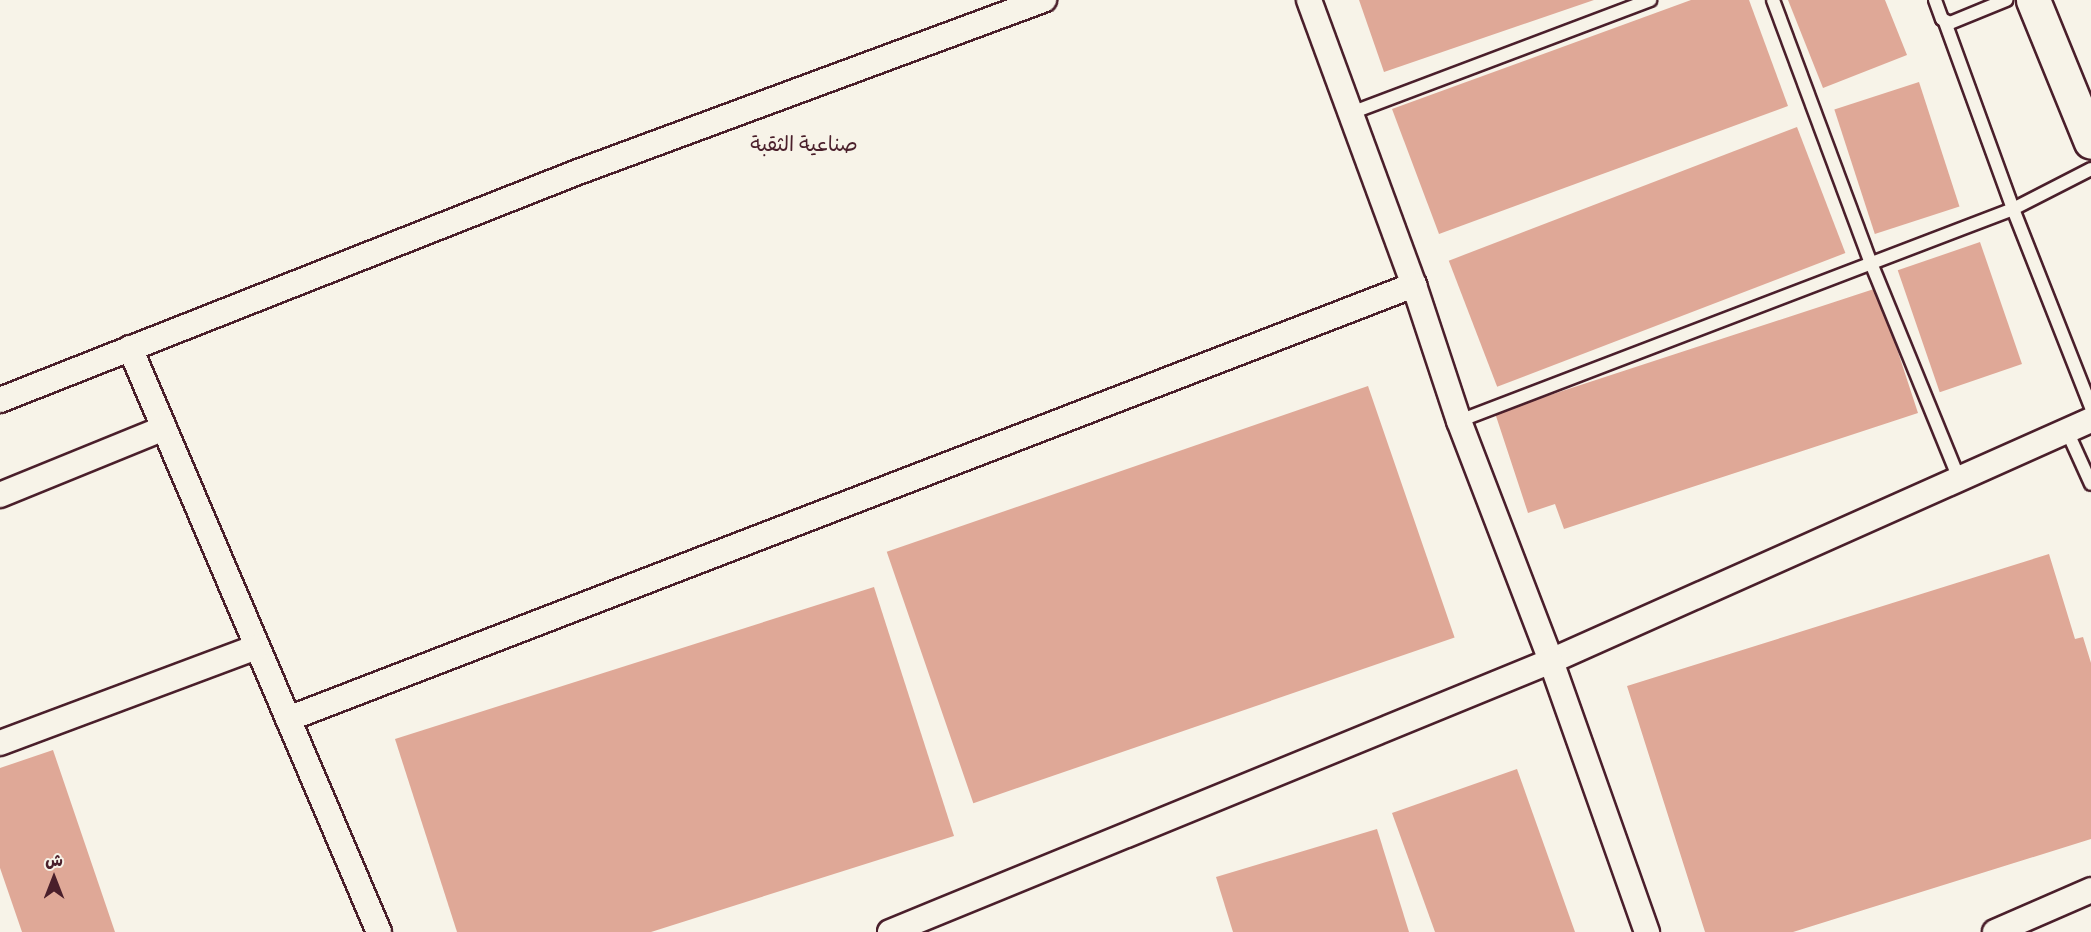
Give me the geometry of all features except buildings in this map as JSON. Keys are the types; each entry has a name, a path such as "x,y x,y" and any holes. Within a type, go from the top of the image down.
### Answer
{"main road":[{"path":"2033,0 2091,142"}],"street":[{"path":"0,400 578,172 1044,0"},
{"path":"1309,0 1414,285 1459,421 1551,661 1647,932"},
{"path":"288,718 1414,285"},
{"path":"130,348 379,932"},
{"path":"890,932 1551,661 2091,420"},
{"path":"0,495 164,428"},
{"path":"0,743 257,647"},
{"path":"1995,932 2091,890"}],"lane":[{"path":"1351,113 1650,0"},
{"path":"1773,0 1871,263 1959,479"},
{"path":"1935,0 2013,209 2091,407"},
{"path":"1945,22 1950,23 2006,0"},
{"path":"1459,421 2013,209 2091,169"},
{"path":"2067,431 2091,484"}],"district":[{"name":"صناعية الثقبة","path":"804,144"}]}
